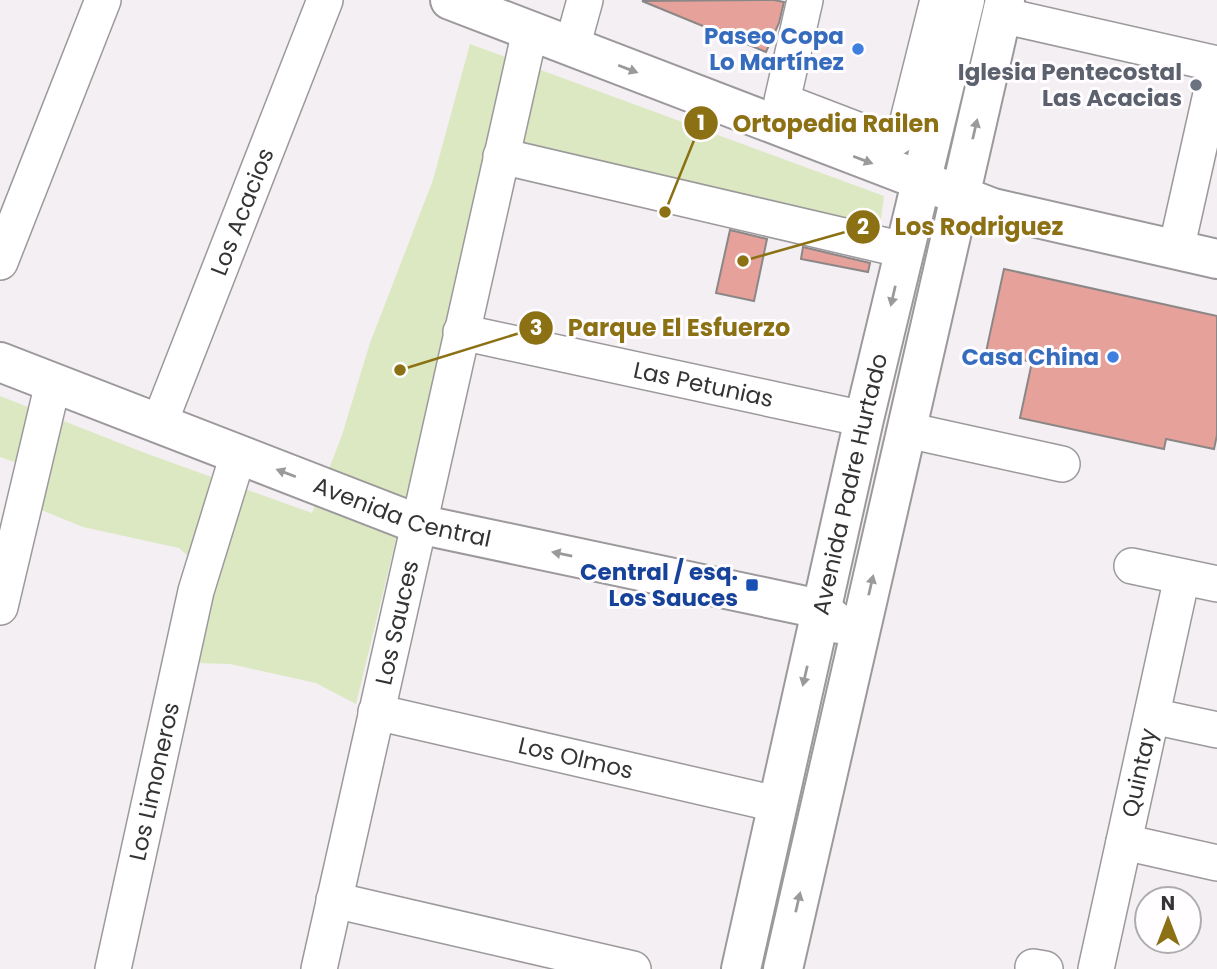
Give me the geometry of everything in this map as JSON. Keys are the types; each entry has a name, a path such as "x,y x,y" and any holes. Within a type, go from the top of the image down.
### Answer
{"main road":[{"path":"450,0 993,208 1217,259"},
{"name":"Avenida Padre Hurtado","path":"741,969 863,419 965,0"},
{"name":"Avenida Padre Hurtado","path":"783,969 1003,7"},
{"name":"Avenida Central","path":"0,362 418,524 820,609"},
{"path":"820,609 840,624 856,651"}],"street":[{"path":"0,262 103,0"},
{"name":"Los Acacios","path":"159,424 325,0"},
{"path":"572,47 585,0"},
{"path":"805,0 782,101 889,142 905,132 938,0"},
{"path":"1003,7 1217,65 1176,250"},
{"name":"Los Sauces","path":"319,969 530,31"},
{"path":"501,156 904,250"},
{"name":"Las Petunias","path":"461,332 863,419"},
{"path":"0,607 53,383"},
{"path":"906,430 1062,464"},
{"name":"Los Limoneros","path":"113,969 196,591 238,454"},
{"path":"1132,566 1217,584"},
{"name":"Quintay","path":"1096,969 1182,577"},
{"name":"Los Olmos","path":"376,712 776,804"},
{"path":"1152,716 1217,730"},
{"path":"1124,842 1217,863"},
{"path":"334,900 633,969"}],"green space":[{"path":"470,44 884,196 878,240 490,152 356,704 316,683 230,664 197,663 213,579 179,548 83,527 39,509 40,471 0,457 0,396 145,453 312,513 342,435 370,343 433,180"}],"building":[{"path":"642,1 784,2 779,23 766,52"},
{"path":"730,230 767,239 754,301 716,293"},
{"path":"803,247 870,263 868,272 801,259"},
{"name":"Casa China","path":"1004,269 1217,316 1217,435 1214,449 1166,439 1164,449 1020,418 1032,362 986,352"}],"place":[{"name":"Paseo Copa Lo Martínez","path":"858,49"},
{"name":"Iglesia Pentecostal Las Acacias","path":"1196,85"},
{"name":"Ortopedia Railen","path":"665,212"},
{"name":"Los Rodriguez","path":"743,261"},
{"name":"Casa China","path":"1113,357"},
{"name":"Parque El Esfuerzo","path":"400,370"},
{"name":"Central / esq. Los Sauces","path":"752,585"}]}
